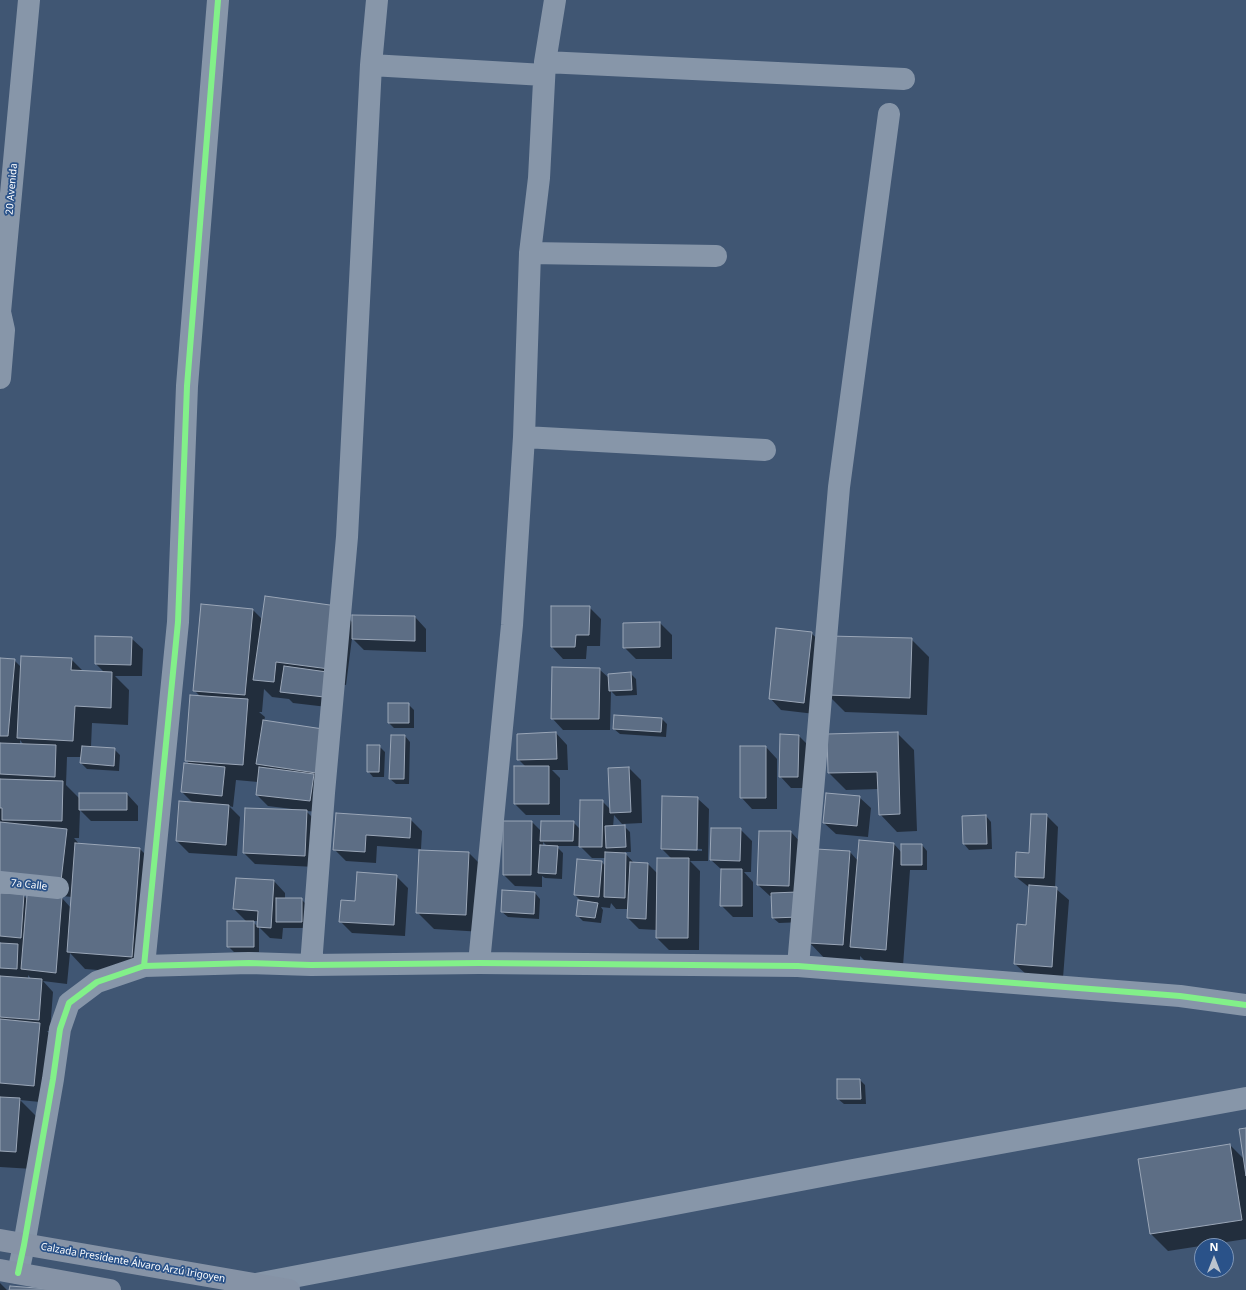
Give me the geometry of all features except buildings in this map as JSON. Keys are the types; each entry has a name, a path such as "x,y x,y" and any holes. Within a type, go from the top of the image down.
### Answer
{"main road":[{"name":"Calzada Presidente Álvaro Arzú Irigoyen","path":"0,1240 289,1290"},
{"path":"9,1271 110,1290"}],"street":[{"name":"20 Avenida","path":"0,378 4,330 0,312 29,0"},
{"path":"144,966 178,622 187,386 218,0"},
{"path":"311,965 324,793 347,538 371,65 377,0"},
{"path":"479,963 512,625 524,437 530,253 539,178 545,68 555,0"},
{"path":"371,65 545,68 904,79"},
{"path":"798,966 839,487 889,114"},
{"path":"530,253 716,256"},
{"path":"524,437 765,450"},
{"name":"7a Calle","path":"0,882 58,888"},
{"path":"9,1271 24,1244 53,1079 60,1029 69,1003 97,982 144,966 479,963 798,966 1180,996 1246,1006"},
{"path":"256,1284 853,1170 1246,1098"}],"cycle path":[{"path":"144,966 178,622 187,386 218,0"},
{"path":"18,1273 53,1079 60,1029 69,1003 97,982 144,966 249,963 311,965 479,963 798,966 1180,996 1246,1005"}]}
